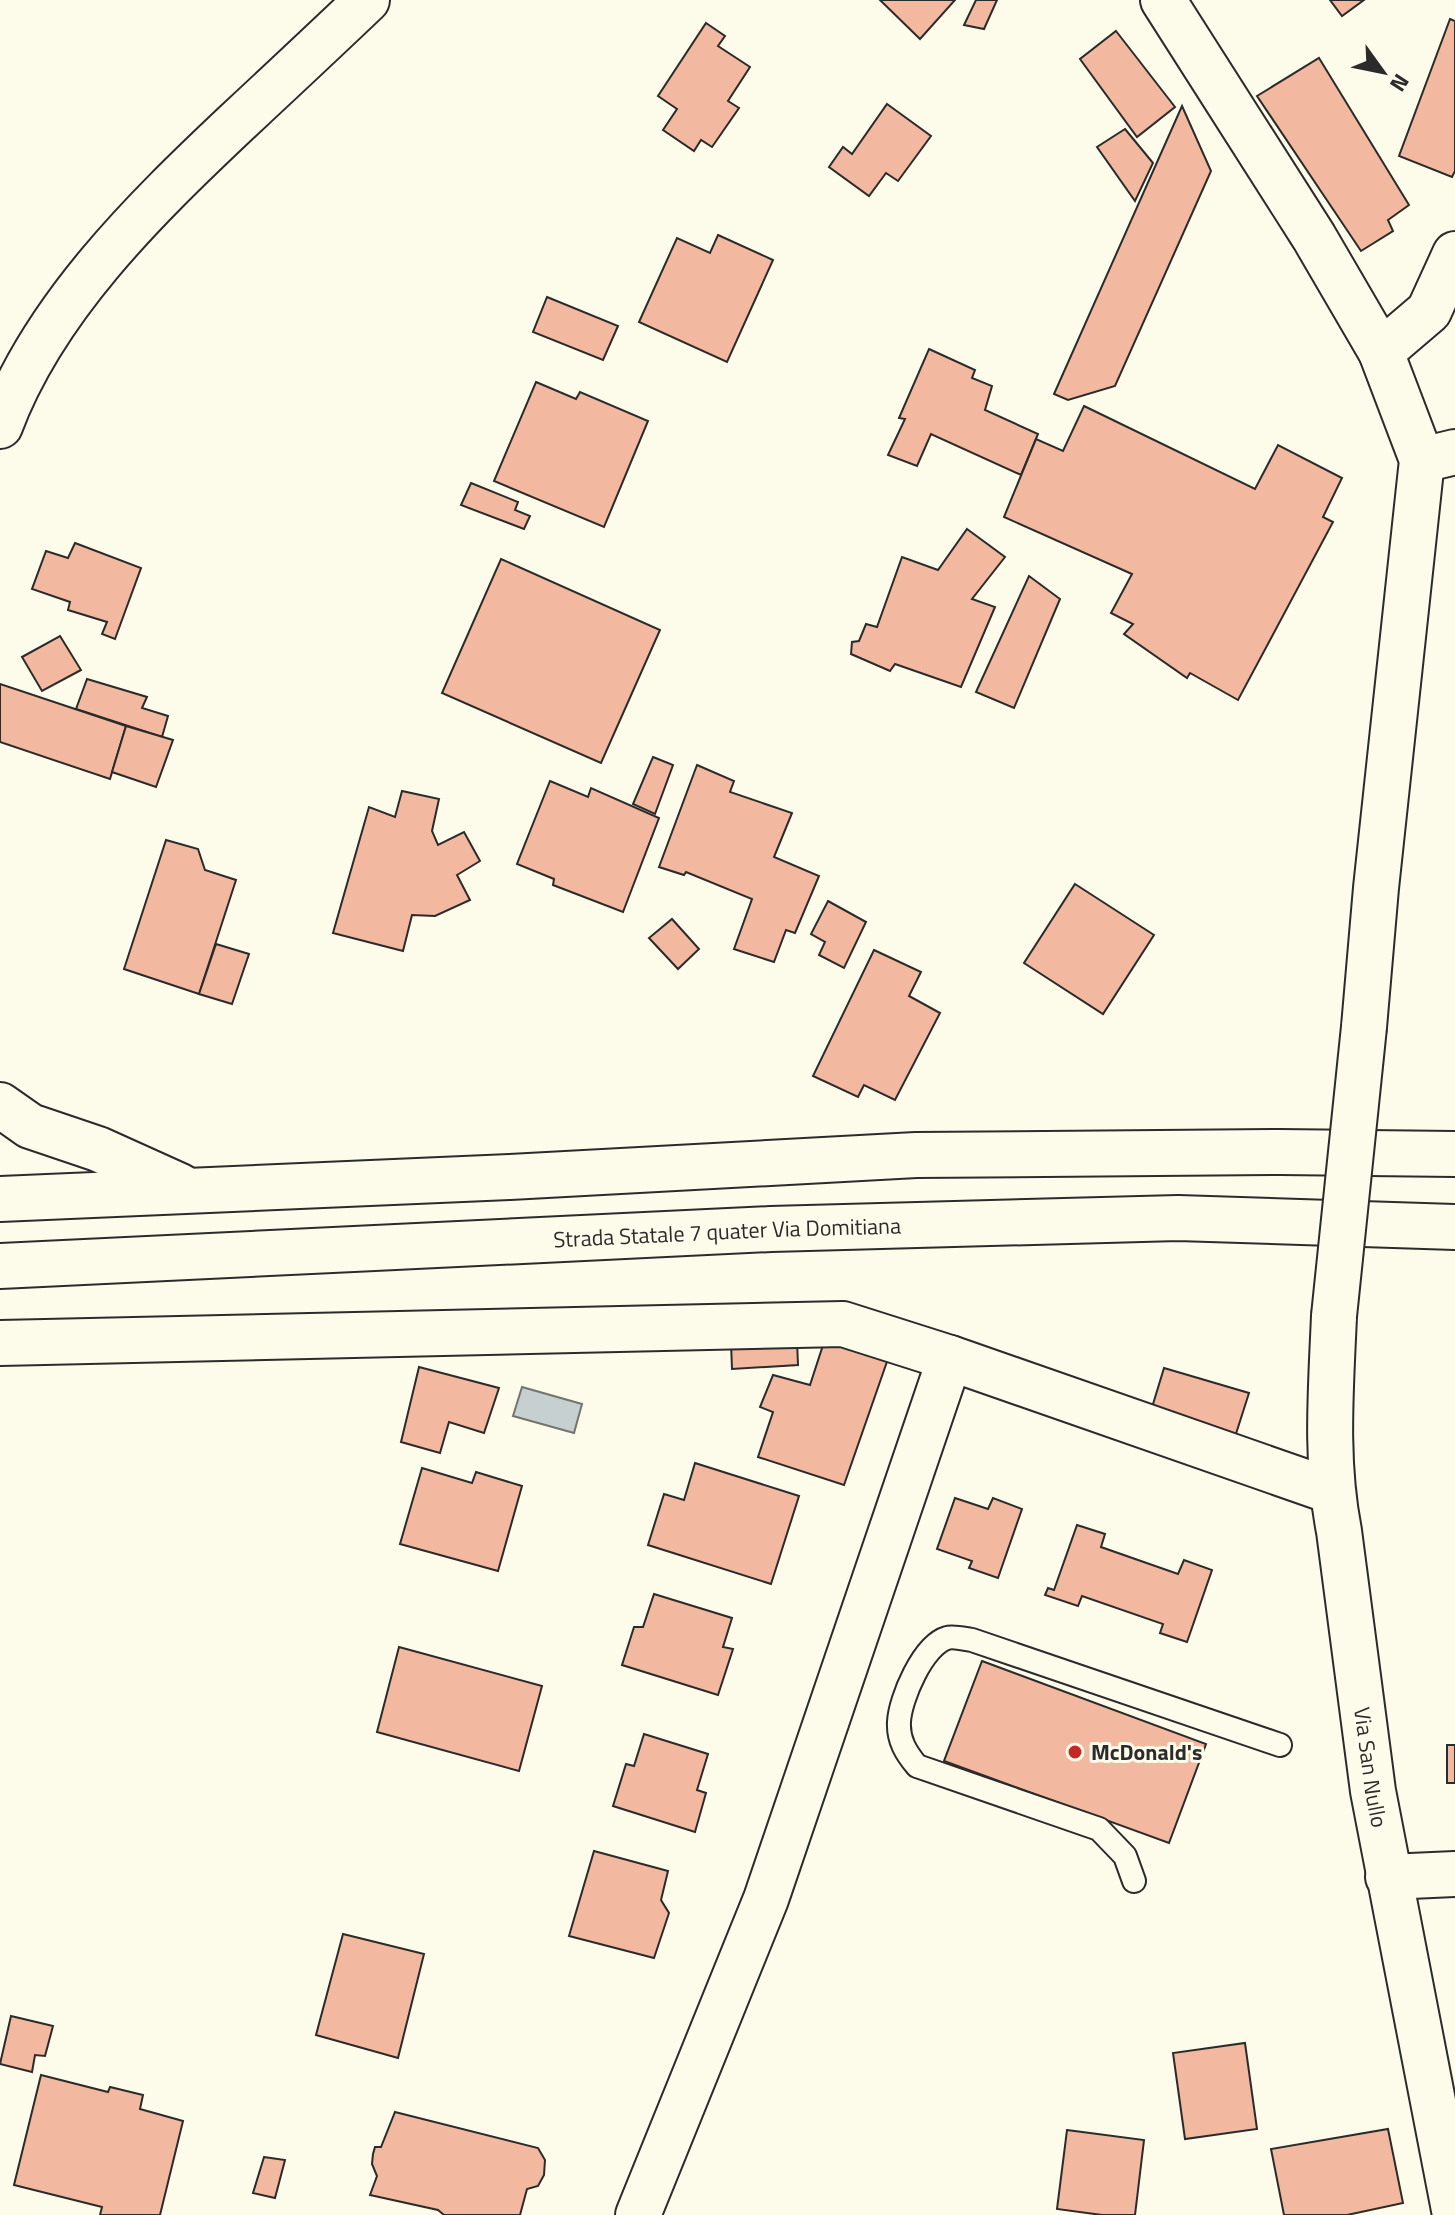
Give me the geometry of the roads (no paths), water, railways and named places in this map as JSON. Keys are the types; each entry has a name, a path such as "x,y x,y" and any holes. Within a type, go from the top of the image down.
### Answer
{"main road":[{"path":"0,426 41,344 88,278 125,235 201,156 367,0"},
{"path":"1163,0 1314,237 1439,456"},
{"path":"1381,352 1429,311 1455,254"},
{"name":"Via San Nullo","path":"1439,456 1376,888 1334,1316 1330,1412 1331,1491 1373,1791 1455,2215"},
{"path":"0,1105 30,1126 98,1149 190,1190"},
{"path":"0,1199 916,1155 1455,1154"},
{"name":"Strada Statale 7 quater Via Domitiana","path":"0,1266 771,1229 1131,1219 1455,1227"},
{"path":"0,1343 843,1324 950,1358 1331,1491"},
{"path":"638,2215 766,1899 950,1358"},
{"path":"1388,1877 1455,1874"}],"lane":[{"path":"1134,1881 1125,1856 1099,1829 917,1766 903,1751 899,1722 908,1685 928,1652 947,1638 972,1640 1280,1745"}],"place":[{"name":"McDonald's","path":"1075,1752"}]}
